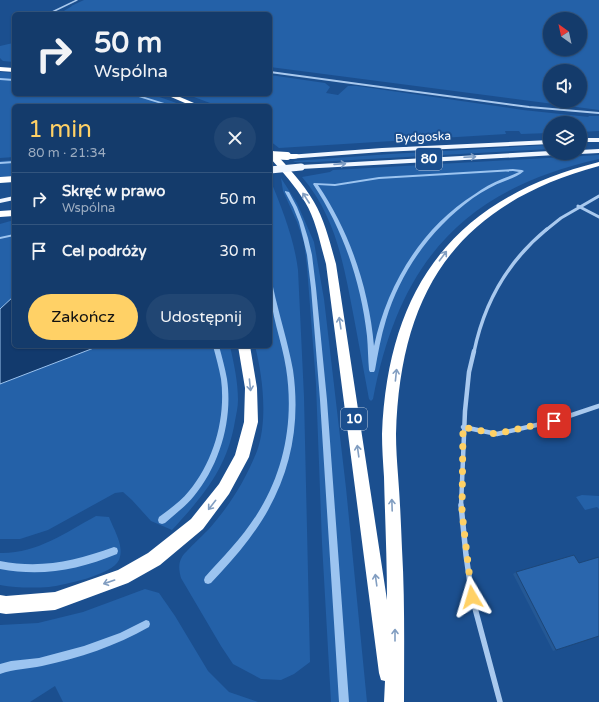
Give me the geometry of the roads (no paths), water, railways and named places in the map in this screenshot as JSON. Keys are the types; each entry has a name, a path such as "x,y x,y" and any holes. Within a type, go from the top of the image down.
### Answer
{"highway":[{"path":"0,69 12,70"},
{"path":"172,96 193,104"},
{"path":"272,155 298,156"},
{"name":"10","path":"272,157 292,178 310,203 322,232 331,264 393,702"},
{"path":"393,702 395,570 389,436 397,363 408,318 424,284 441,259 457,239 477,220 504,201 533,186 562,175 599,164"},
{"path":"0,180 12,179"},
{"path":"0,214 12,212"},
{"path":"0,604 6,605 55,601 122,577 154,558 197,524 224,489 242,457 251,422 251,388 244,348"}],"main road":[{"path":"587,140 599,140"},
{"name":"Bydgoska","path":"298,156 543,142"},
{"path":"587,152 599,151"},
{"name":"80","path":"272,170 543,154"},
{"path":"0,201 12,198"}],"street":[{"path":"52,12 77,0"},
{"path":"272,72 529,107 599,113"},
{"path":"500,702 472,597 462,512 463,427 466,384 474,345 486,309 502,278 526,247 552,224 578,206 599,196"},
{"path":"578,206 599,217"},
{"path":"463,427 496,434 554,421 599,406"}],"waterway":[{"path":"0,79 12,80"},
{"path":"138,96 165,104"},
{"path":"0,163 12,162"},
{"path":"513,170 522,171 491,186 471,198 450,215 416,252 392,295 377,344 372,370 369,330 356,269 335,216 315,184 335,185 379,178 513,170"},
{"path":"287,192 295,207 306,238 314,288 324,400 344,702"},
{"path":"0,238 12,235"},
{"path":"208,580 228,558 262,514 274,491 284,466 290,440 292,412 290,370 272,295"},
{"path":"162,520 189,497 204,476 216,450 225,407 224,379 216,348"},
{"path":"0,565 15,568 43,569 72,564 114,551"},
{"path":"0,669 58,658 84,651 110,642 146,624"}]}
